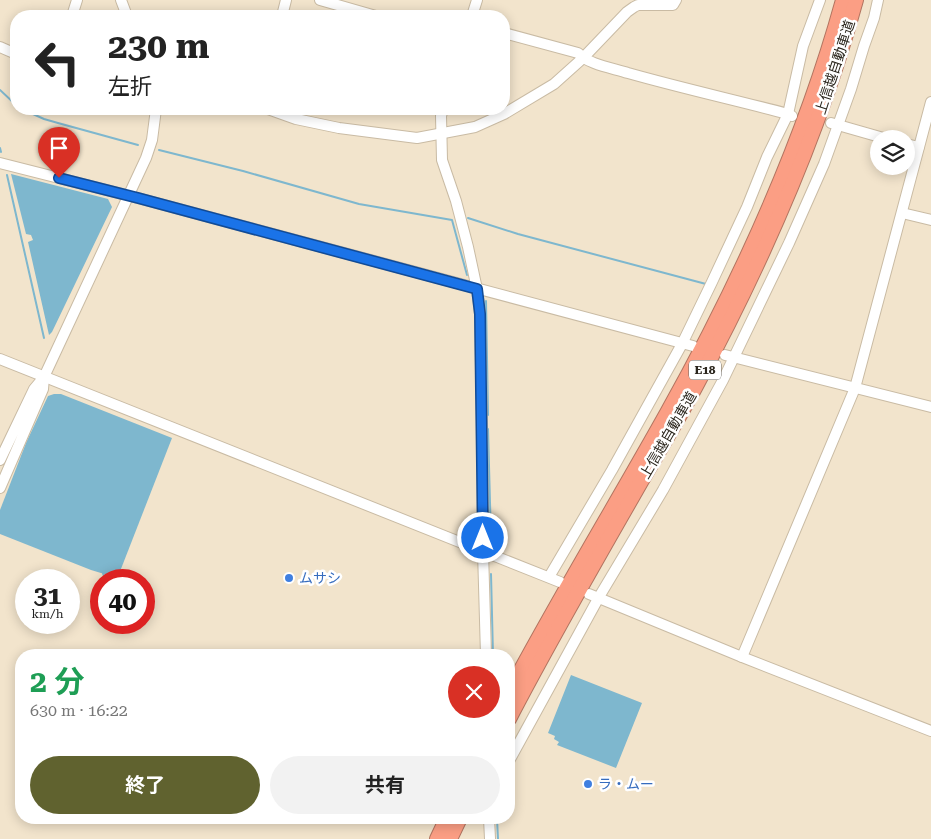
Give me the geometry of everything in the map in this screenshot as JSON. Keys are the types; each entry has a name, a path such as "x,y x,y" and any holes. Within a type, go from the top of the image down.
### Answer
{"highway":[{"name":"上信越自動車道","path":"515,681 667,414 739,275 802,128 843,0"},
{"name":"上信越自動車道","path":"515,708 686,404 751,279 800,168 827,95 856,0"},
{"path":"437,839 443,824"},
{"path":"450,839 457,824"}],"street":[{"path":"320,0 355,10"},
{"path":"510,110 554,84 583,58 634,6 673,5 676,0"},
{"path":"549,577 612,470 682,344 747,207 767,157 791,115 804,46 820,0"},
{"path":"515,749 594,596 663,490 723,380 729,356 790,240 824,164 834,124 851,89 878,0"},
{"path":"510,35 578,53 583,58 601,65 642,77 791,115"},
{"path":"742,656 855,388 931,102"},
{"path":"0,460 34,389 44,377 146,158 152,140 155,115"},
{"path":"285,115 339,128 417,138 475,127 502,115"},
{"path":"441,115 442,160 461,219 477,289 480,314 486,649"},
{"path":"834,124 870,134"},
{"path":"915,146 919,147"},
{"path":"0,163 693,346"},
{"path":"902,213 931,220"},
{"path":"729,356 931,408"},
{"path":"0,359 560,582"},
{"path":"0,488 44,389 44,377"},
{"path":"594,596 931,731"},
{"path":"489,824 490,839"}],"water":[{"path":"11,174 108,199 112,207 49,335 28,242 33,240 31,235 26,234"},
{"path":"61,394 172,438 121,569 90,570 0,534 0,510 26,443 48,396"},
{"path":"571,675 642,703 616,768 557,745 559,742 554,739 555,736 548,733"}],"waterway":[{"path":"0,90 10,99"},
{"path":"35,115 138,145"},
{"path":"0,148 1,152"},
{"path":"159,150 243,171 359,204 452,220 467,275"},
{"path":"7,175 44,338"},
{"path":"468,218 518,234 706,284"},
{"path":"486,301 488,415"},
{"path":"488,429 491,539"},
{"path":"491,574 493,649"},
{"path":"497,824 498,839"}],"place":[{"name":"ムサシ","path":"289,578"},
{"name":"ラ・ムー","path":"588,784"}],"route":[{"path":"59,178 477,289 480,314 483,538"}]}
